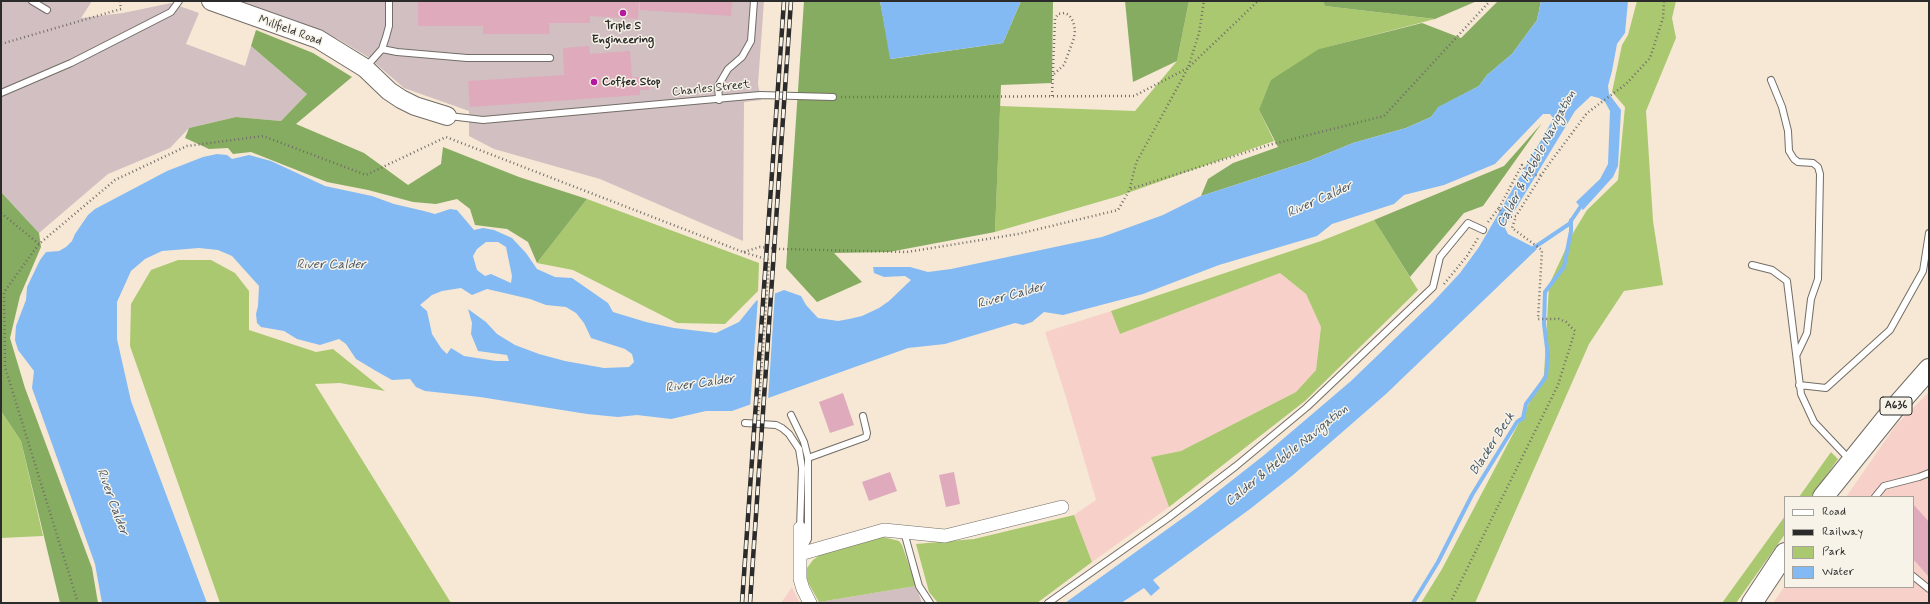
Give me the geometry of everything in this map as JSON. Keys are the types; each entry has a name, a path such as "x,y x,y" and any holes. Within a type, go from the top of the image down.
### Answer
{"main road":[{"name":"A636","path":"1824,496 1893,410 1929,369"},
{"path":"1752,603 1784,555"}],"street":[{"name":"Millfield Road","path":"211,1 318,39 365,68 389,91 401,99 415,106 447,116"},
{"path":"800,554 884,530 945,536 1062,506"},
{"path":"800,528 800,579 810,603"}],"lane":[{"path":"32,1 47,10"},
{"path":"1,93 71,63 171,12 179,1"},
{"path":"365,68 382,49 389,26 389,1"},
{"path":"719,100 718,86 728,69 742,57 751,41 754,1"},
{"path":"382,49 397,52 467,58 550,58"},
{"path":"1771,80 1782,107 1788,131 1789,151 1798,162 1813,163 1818,167 1820,174 1818,279 1811,299 1807,333 1797,354"},
{"name":"Charles Street","path":"447,116 483,120 719,100 760,95 833,97"},
{"path":"1048,603 1193,499 1236,466 1307,407 1433,287 1440,257 1468,223 1483,230"},
{"path":"1799,386 1826,388 1890,330 1923,272 1929,233"},
{"path":"1752,265 1772,270 1787,281 1797,354 1799,386 1805,406 1814,422 1852,462"},
{"path":"791,415 804,442 808,458 808,539 800,554"},
{"path":"808,458 862,439 867,432 863,416"},
{"path":"745,423 776,425 789,434 799,449 802,468 800,528"},
{"path":"1876,496 1884,486 1919,477 1929,472"},
{"path":"904,532 920,586 930,603"},
{"path":"1914,577 1929,589"}],"path":[{"path":"1,44 121,9 120,1"},
{"path":"743,252 760,247 780,249 908,252 1018,234 1118,210 1130,189 1136,163 1188,68 1199,33 1204,1"},
{"path":"833,97 1134,96 1188,68 1258,1"},
{"path":"1130,189 1269,145 1384,116 1490,1"},
{"path":"1450,603 1558,385 1575,331 1566,322 1559,319 1538,319 1542,250 1512,228 1516,216 1542,175 1587,113 1626,84 1650,58 1663,18 1664,1"},
{"path":"1052,96 1056,20 1058,14 1065,13 1070,15 1073,21 1075,30 1074,38 1064,65 1054,74"},
{"path":"78,603 5,367 4,292 39,244 115,180 188,146 264,136 366,175 446,137 743,252 769,260 758,417"},
{"path":"1446,282 1467,256 1499,208 1522,165 1528,175 1542,175"},
{"path":"1499,208 1504,218 1516,216"},
{"path":"1,213 39,244"}],"shaded area":[{"path":"1,1 92,1 81,18 123,13 171,3 199,13 186,44 245,66 251,46 307,94 281,121 236,117 189,128 170,148 108,174 39,233 1,192"},
{"path":"233,1 764,1 758,84 761,100 744,102 743,241 600,179 494,149 469,136 469,111 404,88 368,57 338,39"},
{"path":"1280,273 1306,294 1321,327 1316,370 1296,392 1181,451 1151,457 1169,507 1092,562 1074,515 1096,500 1045,332 1111,311 1120,334"},
{"path":"1929,392 1929,603 1773,603 1784,587 1914,588 1914,496 1847,496 1896,425"},
{"path":"916,586 922,603 819,602"},
{"path":"792,587 800,603 781,603"}],"green space":[{"path":"804,1 880,1 891,59 1003,43 1021,1 1053,1 1052,83 1001,85 995,232 889,252 834,253 862,282 817,302 786,268"},
{"path":"1125,1 1189,1 1177,61 1133,82"},
{"path":"1189,1 1323,1 1325,6 1435,19 1320,49 1259,110 1274,141 1119,196 995,232 1000,106 1135,111 1177,61"},
{"path":"1323,1 1477,1 1435,19 1325,6"},
{"path":"1498,1 1541,1 1537,20 1512,54 1487,75 1479,86 1439,107 1431,117 1406,128 1353,143 1309,161 1201,196 1208,179 1233,163 1278,147 1259,110 1271,80 1319,49 1422,23 1461,38"},
{"path":"1637,1 1676,1 1672,18 1676,38 1646,111 1653,221 1663,285 1624,291 1589,344 1475,603 1421,603 1442,569 1544,375 1549,285 1573,233 1587,210 1618,180 1625,107 1612,92 1622,45 1628,35"},
{"path":"256,30 313,53 352,77 296,124 364,153 408,185 441,164 443,147 519,177 587,199 537,263 528,242 507,229 475,225 470,209 457,199 436,204 413,202 368,190 327,182 251,152 233,154 228,148 209,149 185,138 189,128 236,117 281,121 307,94 251,46"},
{"path":"1542,123 1483,206 1464,213 1410,277 1374,220 1504,166"},
{"path":"1,192 39,233 41,247 20,296 10,338 25,388 92,568 98,603 60,603 21,441 1,411"},
{"path":"587,199 759,263 758,291 725,324 677,323 573,270 537,263"},
{"path":"1374,220 1418,290 1305,401 1169,507 1151,457 1181,451 1296,392 1316,370 1321,327 1306,294 1280,273 1120,334 1111,311 1321,241"},
{"path":"178,260 211,260 235,273 249,291 249,330 316,352 333,349 385,391 340,383 315,384 451,603 220,603 130,346 131,304 151,270"},
{"path":"1,411 21,441 43,536 1,538"},
{"path":"1831,452 1838,459 1812,496 1800,496"},
{"path":"1074,515 1092,562 1037,603 938,603 929,592 916,544 974,539"},
{"path":"1784,517 1784,535 1736,603 1722,603"},
{"path":"883,537 899,541 902,545 916,586 819,602 809,584 806,575 807,568 813,560 821,554"}],"water":[{"path":"880,1 1021,1 1003,43 890,59"},
{"name":"River Calder","path":"1541,1 1628,1 1625,33 1617,44 1608,86 1609,94 1621,110 1618,166 1613,177 1583,210 1576,202 1600,179 1608,164 1610,111 1605,102 1599,98 1591,96 1575,111 1506,225 1505,228 1508,234 1537,249 1386,394 1293,475 1250,509 1153,580 1160,588 1151,596 1144,588 1121,603 1065,603 1198,507 1263,456 1351,381 1433,302 1460,273 1479,247 1551,123 1553,118 1550,114 1543,114 1495,164 1444,185 1404,195 1394,204 1332,224 1317,236 1219,265 1143,294 1063,315 1044,312 1032,322 1023,325 1015,323 945,344 908,348 732,411 706,411 671,419 637,415 618,417 587,414 480,397 425,391 416,387 410,379 392,380 356,359 346,344 339,339 320,345 297,339 284,331 261,327 257,323 256,314 259,286 232,256 218,250 199,248 162,251 145,259 131,271 117,302 117,339 131,401 207,603 102,603 95,564 32,388 34,371 18,350 15,340 16,326 26,300 27,287 40,260 46,252 59,251 66,247 72,241 88,215 95,209 167,171 203,157 217,154 227,155 232,159 249,155 271,161 325,186 372,196 394,204 435,214 450,209 457,210 474,230 483,228 494,230 512,238 526,253 537,269 555,277 572,278 608,303 613,312 646,322 674,328 716,333 739,322 756,301 784,290 801,296 806,305 818,318 838,321 849,319 862,316 879,308 889,301 911,280 905,276 884,277 874,273 873,267 910,267 928,272 951,269 1102,237 1163,215 1201,196 1309,161 1353,143 1406,128 1431,117 1438,107 1479,86 1487,75 1512,54 1537,20","holes":["486,242 498,242 506,247 512,276 511,283 491,274 485,276 477,270 473,256 477,249","461,288 472,295 487,289 530,299 546,305 566,307 576,313 584,323 591,338 625,349 632,354 634,362 629,367 604,368 565,361 539,354 515,345 497,334 486,322 468,309 472,323 471,334 478,351 507,355 509,361 496,361 464,356 451,348 447,354 432,334 427,311 420,305 432,295 442,291"]}],"pier":[{"path":"775,292 768,401 750,408 758,298"}],"building":[{"path":"418,1 639,1 638,19 590,16 590,23 549,23 550,34 483,34 483,26 418,26"},
{"path":"640,1 732,1 731,16 640,10"},
{"path":"589,46 590,54 630,51 632,77 648,77 649,90 640,90 640,95 470,107 468,81 564,75 563,48"},
{"path":"843,393 854,425 830,433 819,402"},
{"path":"890,472 897,491 869,501 862,482"},
{"path":"954,472 960,504 946,507 939,475"},
{"path":"1914,505 1929,522 1929,577 1914,560"}],"waterway":[{"name":"Calder & Hebble Navigation","path":"1529,251 1569,224 1583,203"},
{"name":"Blacker Beck","path":"1413,603 1438,562 1472,495 1517,422 1523,418 1526,404 1546,377 1548,356 1544,324 1545,292 1564,267 1571,231 1571,220"}],"railway":[{"path":"742,603 784,1"},
{"path":"750,603 791,1"}],"place":[{"name":"Triple S Engineering","path":"623,13"},
{"name":"Coffee Stop","path":"594,82"}]}
